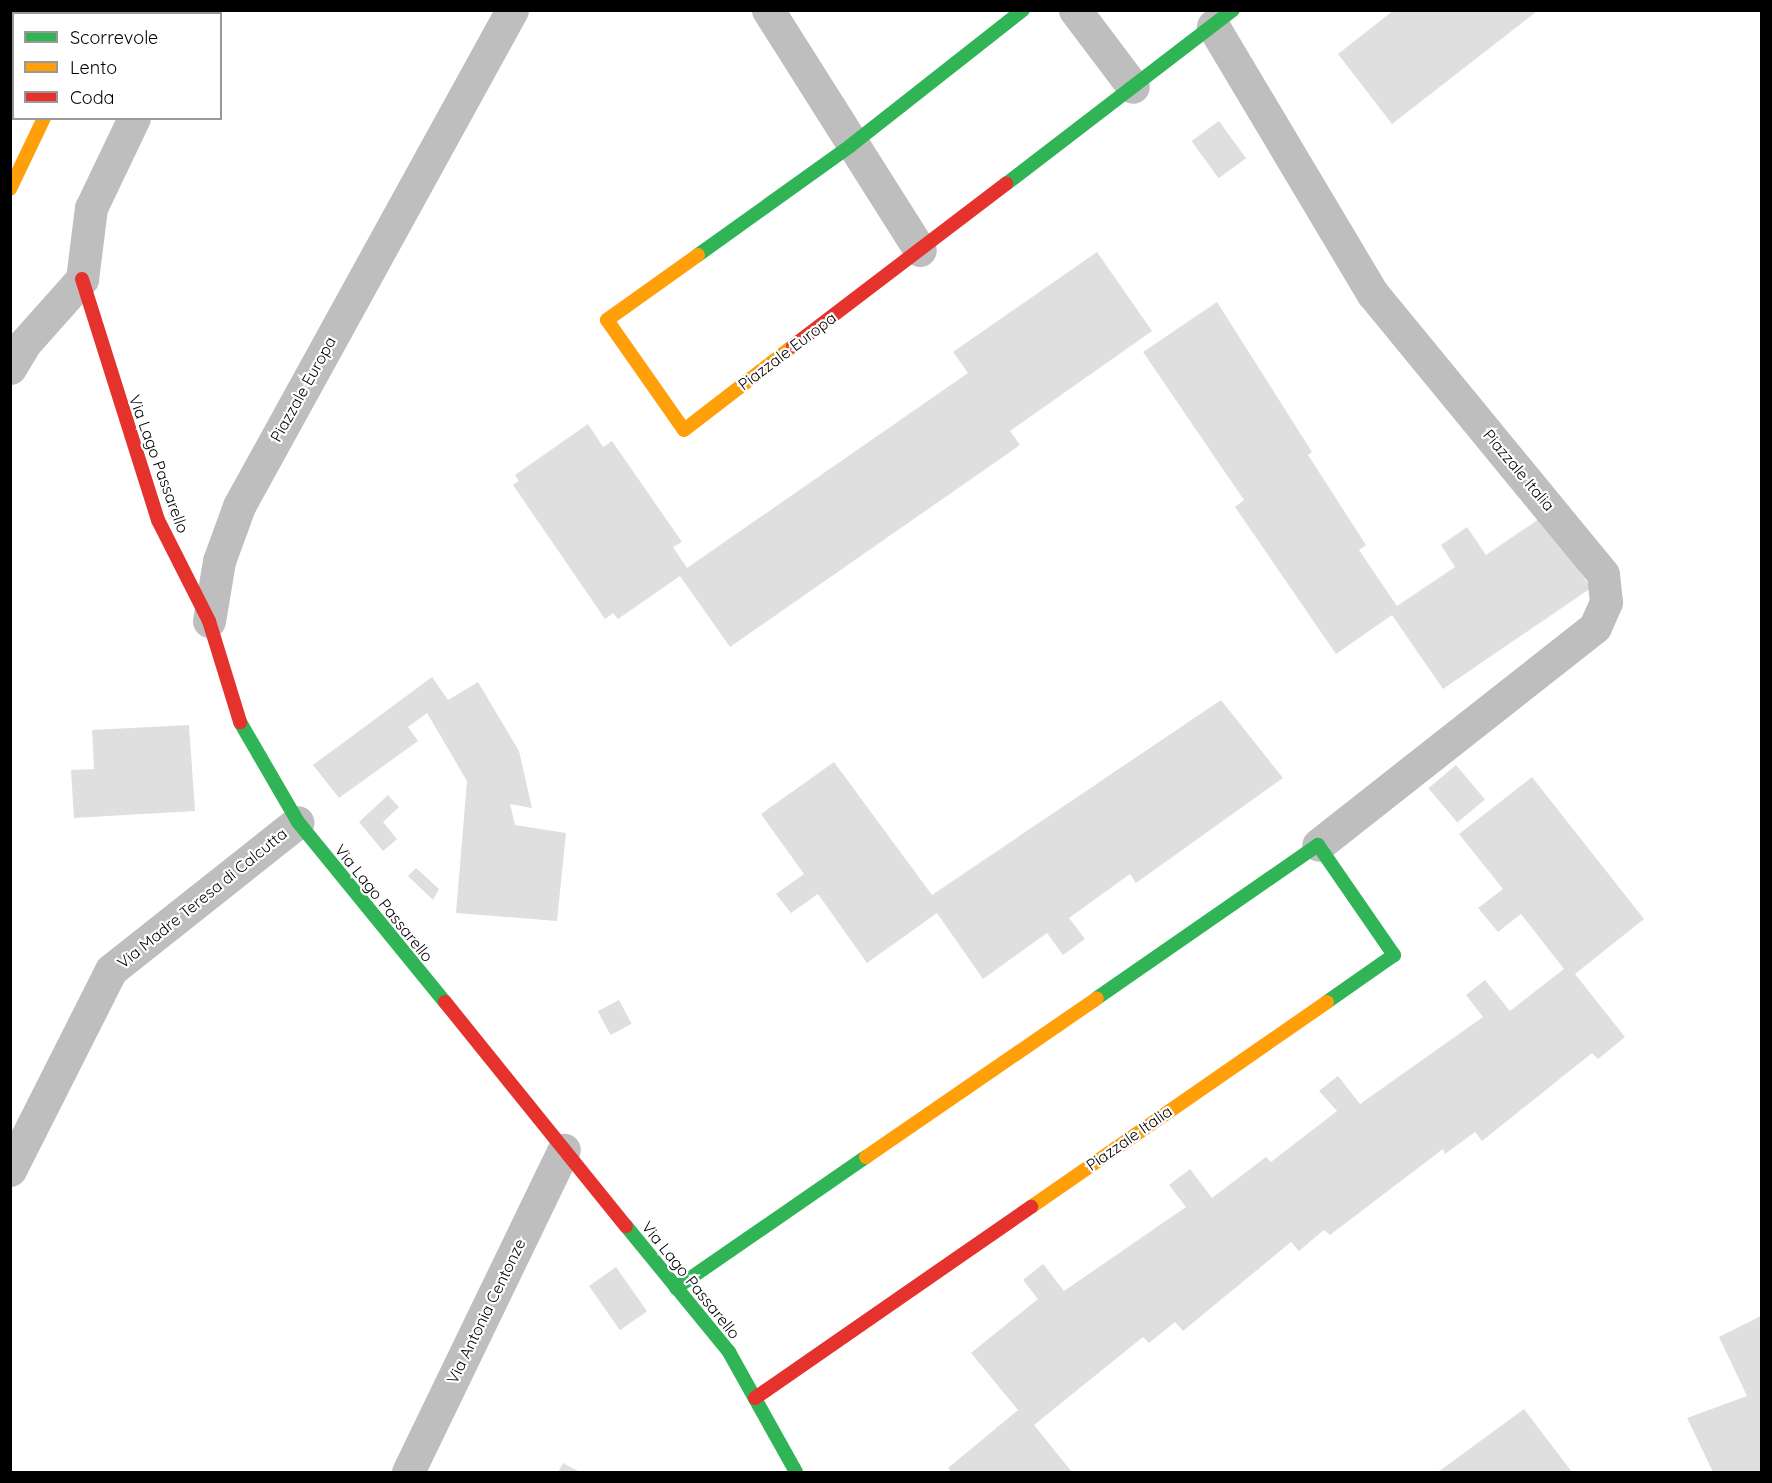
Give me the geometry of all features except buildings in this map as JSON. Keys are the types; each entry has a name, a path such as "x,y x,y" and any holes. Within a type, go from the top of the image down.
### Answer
{"street":[{"name":"Piazzale Europa","path":"209,621 219,561 239,506 512,10"},
{"path":"768,10 850,146 920,250"},
{"name":"Piazzale Europa","path":"1023,10 850,146 607,320 684,429 1223,18"},
{"path":"1075,10 1133,87"},
{"name":"Piazzale Italia","path":"676,1288 1318,845 1595,627 1606,602 1603,574 1373,294 1223,18"},
{"path":"10,189 44,120"},
{"path":"10,368 25,343 82,279 91,208 133,120"},
{"name":"Via Lago Passarello","path":"82,279 158,520 209,621 237,717 298,822 729,1352 796,1473"},
{"name":"Via Madre Teresa di Calcutta","path":"10,1170 111,970 298,822"},
{"name":"Piazzale Italia","path":"754,1398 1394,955 1318,845"},
{"name":"Via Antonia Centonze","path":"408,1473 564,1150"}],"traffic: fast":[{"path":"698,255 850,146 1023,10"},
{"path":"1006,184 1233,10"},
{"path":"240,722 298,822 445,1002"},
{"path":"1097,998 1318,845 1394,955 1327,1002"},
{"path":"676,1288 866,1157"},
{"path":"626,1226 729,1352 796,1472"}],"traffic: slow":[{"path":"10,189 43,120"},
{"path":"698,255 607,320 684,430 793,346"},
{"path":"866,1157 1097,998"},
{"path":"1031,1207 1327,1002"}],"traffic: jam":[{"path":"793,346 1006,184"},
{"path":"82,279 158,520 209,621 240,722"},
{"path":"445,1002 626,1226"},
{"path":"755,1398 1031,1207"}]}
